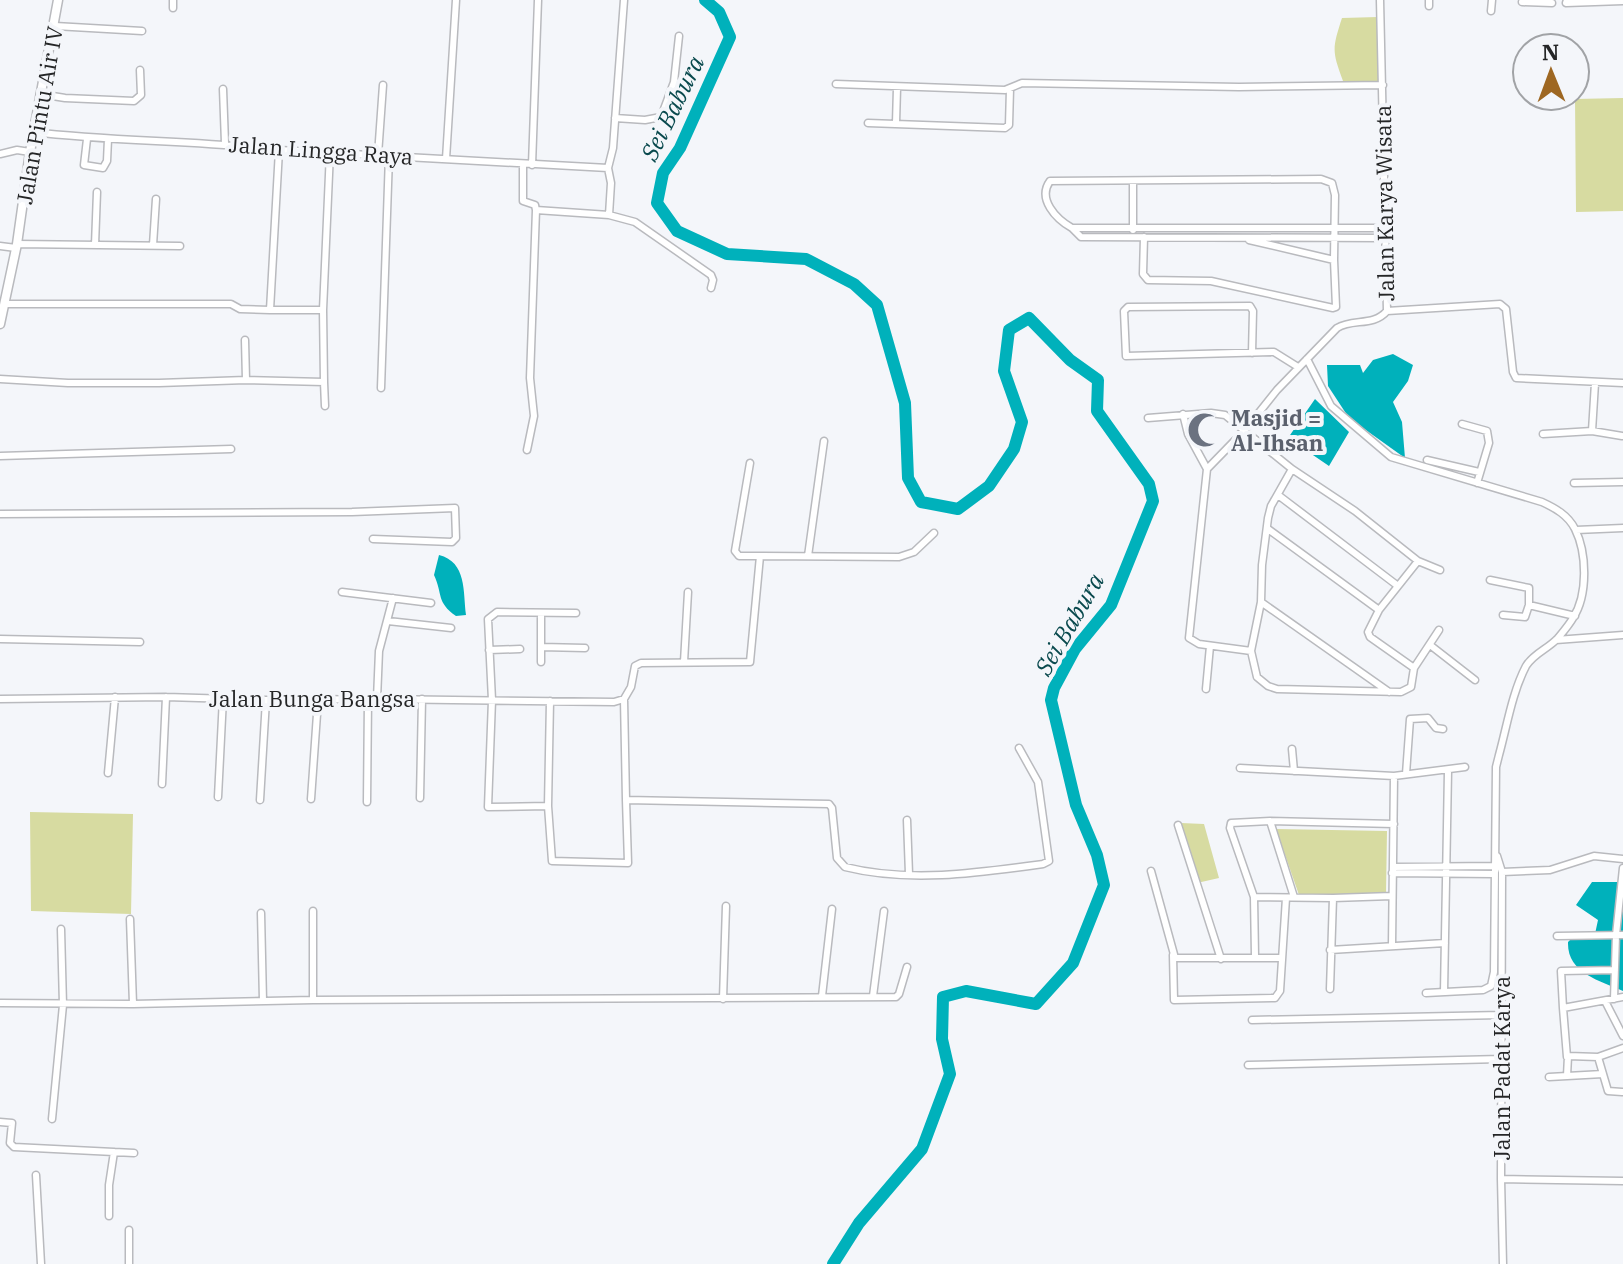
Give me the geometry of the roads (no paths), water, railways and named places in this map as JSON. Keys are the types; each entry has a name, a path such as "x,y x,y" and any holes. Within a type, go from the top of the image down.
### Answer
{"main road":[{"name":"Jalan Pintu Air IV","path":"0,320 17,246 33,132 58,0"}],"street":[{"path":"446,159 456,0"},
{"path":"532,165 538,0"},
{"path":"609,215 611,183 608,168 612,163 624,0"},
{"name":"Jalan Karya Wisata","path":"1207,469 1298,367 1343,324 1375,320 1387,311 1380,0"},
{"path":"1491,11 1492,0"},
{"path":"1566,1 1623,1"},
{"path":"1522,2 1552,3"},
{"path":"55,26 142,31"},
{"path":"615,118 645,120 661,117 674,82 679,36"},
{"path":"40,94 134,101 141,95 140,70"},
{"path":"836,84 1010,89 1022,83 1239,87 1383,85"},
{"path":"378,155 383,85"},
{"path":"896,123 897,88"},
{"path":"223,89 225,143"},
{"path":"868,123 1005,128 1009,122 1010,89"},
{"name":"Jalan Lingga Raya","path":"33,132 87,139 225,143 279,150 608,168"},
{"path":"87,139 84,165 103,168 107,161 108,139"},
{"path":"0,154 17,150 30,152"},
{"path":"270,310 279,150"},
{"path":"325,406 323,310 330,152"},
{"path":"381,388 389,156"},
{"path":"523,165 522,199 535,205 536,210 530,378 534,416 527,450"},
{"path":"1144,237 1143,274 1148,280 1211,281 1336,307 1334,260 1334,229 1335,190 1328,180 1049,181 1045,193 1049,207 1080,236 1133,232 1334,229 1385,228"},
{"path":"1133,182 1133,232"},
{"path":"95,245 97,192"},
{"path":"153,245 156,199"},
{"path":"536,210 609,215 635,222 712,277 711,288"},
{"path":"1133,232 1144,237 1386,238"},
{"path":"1238,237 1334,260"},
{"path":"0,246 180,246"},
{"path":"4,304 231,304 240,309 323,310"},
{"path":"1387,311 1500,304 1506,309 1516,378 1623,383"},
{"path":"1252,353 1253,311 1250,306 1128,307 1124,311 1126,356 1252,353 1274,352 1298,367"},
{"path":"245,340 246,380"},
{"path":"1307,359 1331,406 1391,457 1558,509 1576,530 1583,559 1581,599 1575,616 1556,640 1528,663 1521,677 1496,767 1497,871 1491,986 1483,990 1426,993"},
{"path":"0,379 144,383 246,380 324,382"},
{"path":"1592,431 1595,383"},
{"path":"1148,418 1218,413 1245,430 1292,469 1355,511 1418,561 1440,570"},
{"path":"1183,414 1188,434 1207,469 1189,638 1194,643 1251,651"},
{"path":"1462,424 1487,431 1489,443 1477,483"},
{"path":"1543,434 1592,431 1622,436"},
{"path":"808,556 824,441"},
{"path":"0,456 231,449"},
{"path":"1427,460 1479,472"},
{"path":"750,463 735,551 739,556 899,557 914,552 934,533"},
{"path":"1292,469 1268,518 1261,602 1251,651 1257,677 1277,689 1389,692 1410,688 1414,668 1439,630"},
{"path":"1574,483 1623,482"},
{"path":"1278,495 1398,586"},
{"path":"0,514 352,512 455,508 456,538 452,542 373,539"},
{"path":"1576,530 1623,528"},
{"path":"1268,529 1379,610"},
{"path":"550,701 548,806 552,861 628,863 624,699 631,687 633,668 638,664 750,662 760,556"},
{"path":"1414,668 1368,635 1368,629 1418,561"},
{"path":"1490,580 1529,588 1525,617 1503,615"},
{"path":"342,592 431,603"},
{"path":"684,662 688,592"},
{"path":"377,699 379,651 393,598"},
{"path":"1261,602 1389,692"},
{"path":"1529,605 1575,616"},
{"path":"548,806 488,807 492,700 488,619 497,612 576,613"},
{"path":"541,613 541,662"},
{"path":"388,621 451,628"},
{"path":"1556,640 1623,635"},
{"path":"0,639 140,642"},
{"path":"1430,645 1475,680"},
{"path":"1206,689 1210,646"},
{"path":"541,647 585,648"},
{"path":"489,650 520,649"},
{"path":"108,773 115,697"},
{"path":"162,784 166,697"},
{"name":"Jalan Bunga Bangsa","path":"0,699 166,697 614,702 624,699"},
{"path":"218,797 223,698"},
{"path":"367,802 368,699"},
{"path":"420,798 422,699"},
{"path":"260,800 266,700"},
{"path":"311,799 318,700"},
{"path":"1406,774 1410,719 1428,718 1436,728 1443,729"},
{"path":"626,800 829,804 839,862 857,870 982,874 1049,861 1038,782 1019,748"},
{"path":"1292,749 1294,771"},
{"path":"1240,768 1394,776 1465,767"},
{"path":"1444,992 1448,771"},
{"path":"1392,945 1394,776"},
{"path":"907,820 909,874"},
{"path":"1255,956 1254,897 1231,825 1236,821 1394,824"},
{"path":"1151,871 1173,955 1174,1000 1275,998 1280,991 1290,898 1270,821"},
{"path":"1178,825 1221,959"},
{"path":"1392,870 1550,870 1594,856 1623,859"},
{"path":"1614,999 1623,868"},
{"name":"Jalan Padat Karya","path":"1497,871 1503,1264"},
{"path":"1254,897 1392,896"},
{"path":"1330,989 1333,898"},
{"path":"723,999 726,906"},
{"path":"822,996 832,909"},
{"path":"313,911 313,1000"},
{"path":"873,996 884,911"},
{"path":"261,913 263,1001"},
{"path":"130,919 133,1004"},
{"path":"52,1119 63,1005 61,929"},
{"path":"1557,936 1619,935"},
{"path":"1330,950 1445,943"},
{"path":"1173,955 1175,958 1282,958"},
{"path":"0,1003 63,1005 898,996 907,967"},
{"path":"1567,1076 1561,971 1615,970"},
{"path":"1563,1008 1623,997"},
{"path":"1605,1001 1623,1036"},
{"path":"1252,1020 1501,1015"},
{"path":"1567,1057 1598,1057 1623,1048"},
{"path":"1598,1057 1608,1091 1622,1092"},
{"path":"1248,1065 1501,1059"},
{"path":"1549,1077 1603,1074"},
{"path":"0,1122 12,1123 10,1143 14,1147 134,1153"},
{"path":"109,1216 114,1152"},
{"path":"36,1175 41,1264"},
{"path":"1501,1179 1623,1181"},
{"path":"129,1230 129,1264"}],"water":[{"path":"1393,354 1413,365 1408,381 1393,402 1402,422 1405,458 1349,418 1328,386 1327,365 1360,365 1363,373 1373,360"},
{"path":"1315,399 1349,432 1329,466 1288,438"},
{"path":"439,555 455,564 459,571 466,615 456,616 443,602 434,575"},
{"path":"1592,882 1623,882 1623,991 1586,974 1569,953 1568,942 1577,933 1595,934 1598,920 1576,905"}],"waterway":[{"name":"Sei Babura","path":"705,0 719,12 730,37 680,148 663,173 657,203 677,231 727,254 806,259 854,284 877,305 905,403 908,478 921,502 958,509 989,486 1014,449 1022,422 1004,371 1009,330 1029,318 1070,360 1098,380 1097,411 1149,484 1153,501 1111,605 1075,649 1051,700 1076,805 1097,855 1104,885 1073,963 1036,1004 966,991 943,997 942,1039 950,1074 922,1149 859,1223 833,1264"}],"place":[{"name":"Masjid = Al-Ihsan","path":"1205,430"}]}
